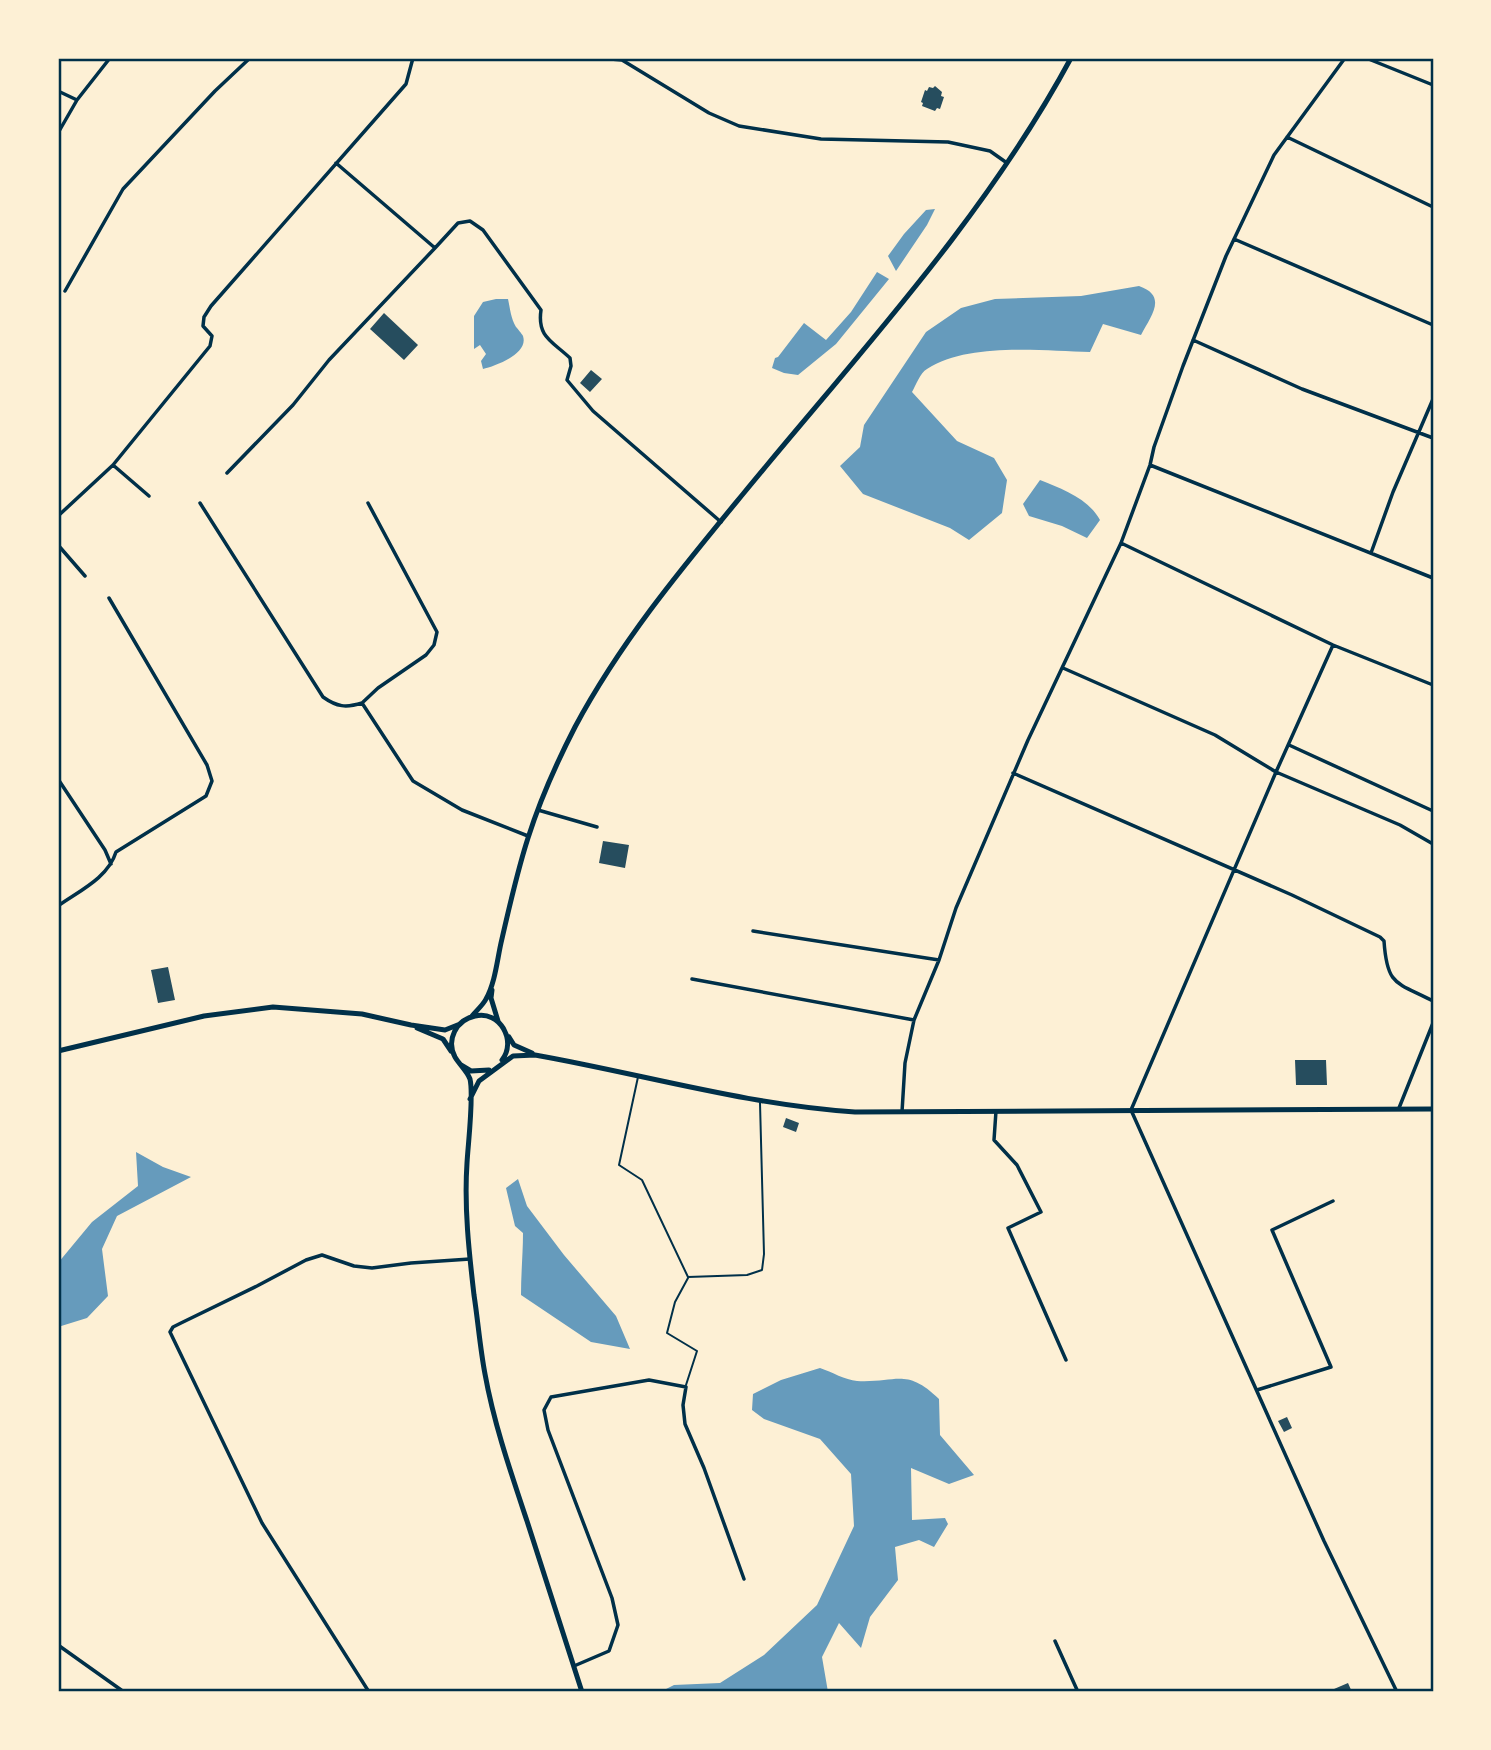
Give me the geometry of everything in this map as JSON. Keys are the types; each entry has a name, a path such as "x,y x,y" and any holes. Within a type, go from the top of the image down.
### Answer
{"main road":[{"path":"58,1051 204,1016 273,1007 362,1014 445,1030 472,1016 487,998 511,897 538,810 561,755 591,699 640,622 929,268 1007,163 1071,58"},
{"path":"492,981 491,998 498,1021 514,1045 535,1055 812,1109 856,1112 1433,1109"},
{"path":"472,1016 481,1015 498,1021"},
{"path":"454,1055 452,1038 460,1024"},
{"path":"411,1025 443,1039 470,1078 466,1177 470,1259 485,1375 502,1445 582,1692"},
{"path":"461,1065 471,1071 484,1072 497,1067 509,1045 504,1028"},
{"path":"470,1099 479,1081 513,1056 535,1055"}],"street":[{"path":"58,133 76,100 110,58"},
{"path":"65,291 123,189 215,91 250,58"},
{"path":"58,516 113,465 155,410 210,346 212,336 203,326 204,317 211,306 406,84 413,58"},
{"path":"599,58 622,60 709,113 739,126 821,139 948,142 990,151 1007,163"},
{"path":"902,1112 905,1063 914,1020 939,960 956,908 1013,773 1121,543 1193,340 1234,239 1267,166 1345,58"},
{"path":"1366,58 1433,85"},
{"path":"58,91 76,100"},
{"path":"1287,137 1433,207"},
{"path":"336,163 435,248"},
{"path":"227,472 284,415 329,360 458,223 470,221 483,230 541,310 539,326 543,333 570,358 567,380 593,411 720,522"},
{"path":"1234,239 1433,325"},
{"path":"1193,340 1302,389 1433,438"},
{"path":"1371,553 1433,399"},
{"path":"113,465 149,496"},
{"path":"1150,466 1433,578"},
{"path":"200,503 323,697 335,705 349,707 362,702 426,655 434,645 437,632 368,503"},
{"path":"1121,543 1334,645 1433,685"},
{"path":"58,545 85,576"},
{"path":"58,906 112,866 116,852 206,796 212,780 206,765 109,598"},
{"path":"1334,645 1276,772 1131,1110 1324,1541 1397,1692"},
{"path":"1062,668 1215,735 1276,772 1400,825 1433,844"},
{"path":"362,702 413,781 462,810 528,837"},
{"path":"1288,745 1433,811"},
{"path":"1013,773 1380,937 1384,941 1386,965 1394,980 1433,1001"},
{"path":"58,779 105,850 112,866"},
{"path":"538,810 597,827"},
{"path":"752,931 939,960"},
{"path":"692,979 914,1020"},
{"path":"1398,1110 1433,1023"},
{"path":"996,1111 994,1140 1017,1165 1041,1212 1008,1228 1066,1360"},
{"path":"1257,1390 1331,1367 1272,1230 1333,1201"},
{"path":"369,1692 262,1523 170,1332 181,1322 306,1260 322,1255 355,1266 372,1268 411,1262 470,1259"},
{"path":"573,1666 609,1651 618,1625 612,1598 548,1430 544,1410 551,1397 649,1380 686,1387 682,1405 685,1424 704,1468 744,1579"},
{"path":"1055,1641 1078,1692"},
{"path":"58,1645 124,1692"}],"lane":[{"path":"638,1076 619,1165 642,1180 688,1277"},
{"path":"688,1277 747,1275 762,1270 764,1254 760,1101"},
{"path":"686,1387 697,1350 667,1333 675,1302 688,1277"}],"water":[{"path":"935,209 896,271 888,256 926,210"},
{"path":"877,272 889,279 836,344 798,375 772,368 775,358 804,323 826,340 851,312"},
{"path":"1139,286 1148,290 1155,301 1155,307 1141,335 1103,324 1090,352 984,351 944,360 920,376 912,392 957,441 994,458 1007,480 1002,513 969,540 950,528 863,494 840,466 860,447 864,425 926,332 961,308 995,299 1081,296"},
{"path":"508,299 513,321 523,336 523,342 516,354 483,369 481,361 486,354 480,345 474,349 474,316 483,302"},
{"path":"1040,480 1074,495 1095,512 1100,520 1087,538 1062,526 1029,516 1023,504"},
{"path":"136,1152 163,1167 191,1177 117,1216 102,1249 108,1296 87,1318 58,1327 58,1263 92,1222 138,1186"},
{"path":"518,1179 527,1206 616,1316 630,1349 591,1342 521,1295 523,1233 515,1226 506,1188"},
{"path":"820,1368 852,1380 901,1379 918,1383 928,1389 939,1399 940,1435 974,1475 949,1484 911,1468 912,1520 945,1518 948,1524 934,1547 919,1540 895,1547 898,1580 870,1617 861,1648 839,1623 822,1657 828,1692 660,1692 674,1685 720,1683 764,1655 817,1605 854,1526 851,1474 820,1439 764,1419 752,1410 753,1394 781,1380"}],"building":[{"path":"935,86 944,97 940,109 935,111 922,106 921,102 925,90"},
{"path":"384,313 418,345 404,360 370,329"},
{"path":"591,370 602,379 590,392 580,383"},
{"path":"603,841 629,845 625,868 599,863"},
{"path":"168,967 175,1000 158,1003 151,970"},
{"path":"1295,1060 1326,1060 1327,1085 1296,1085"},
{"path":"786,1118 799,1123 796,1132 783,1127"},
{"path":"1287,1417 1292,1428 1284,1432 1278,1421"},
{"path":"1348,1683 1352,1692 1327,1692"}]}
